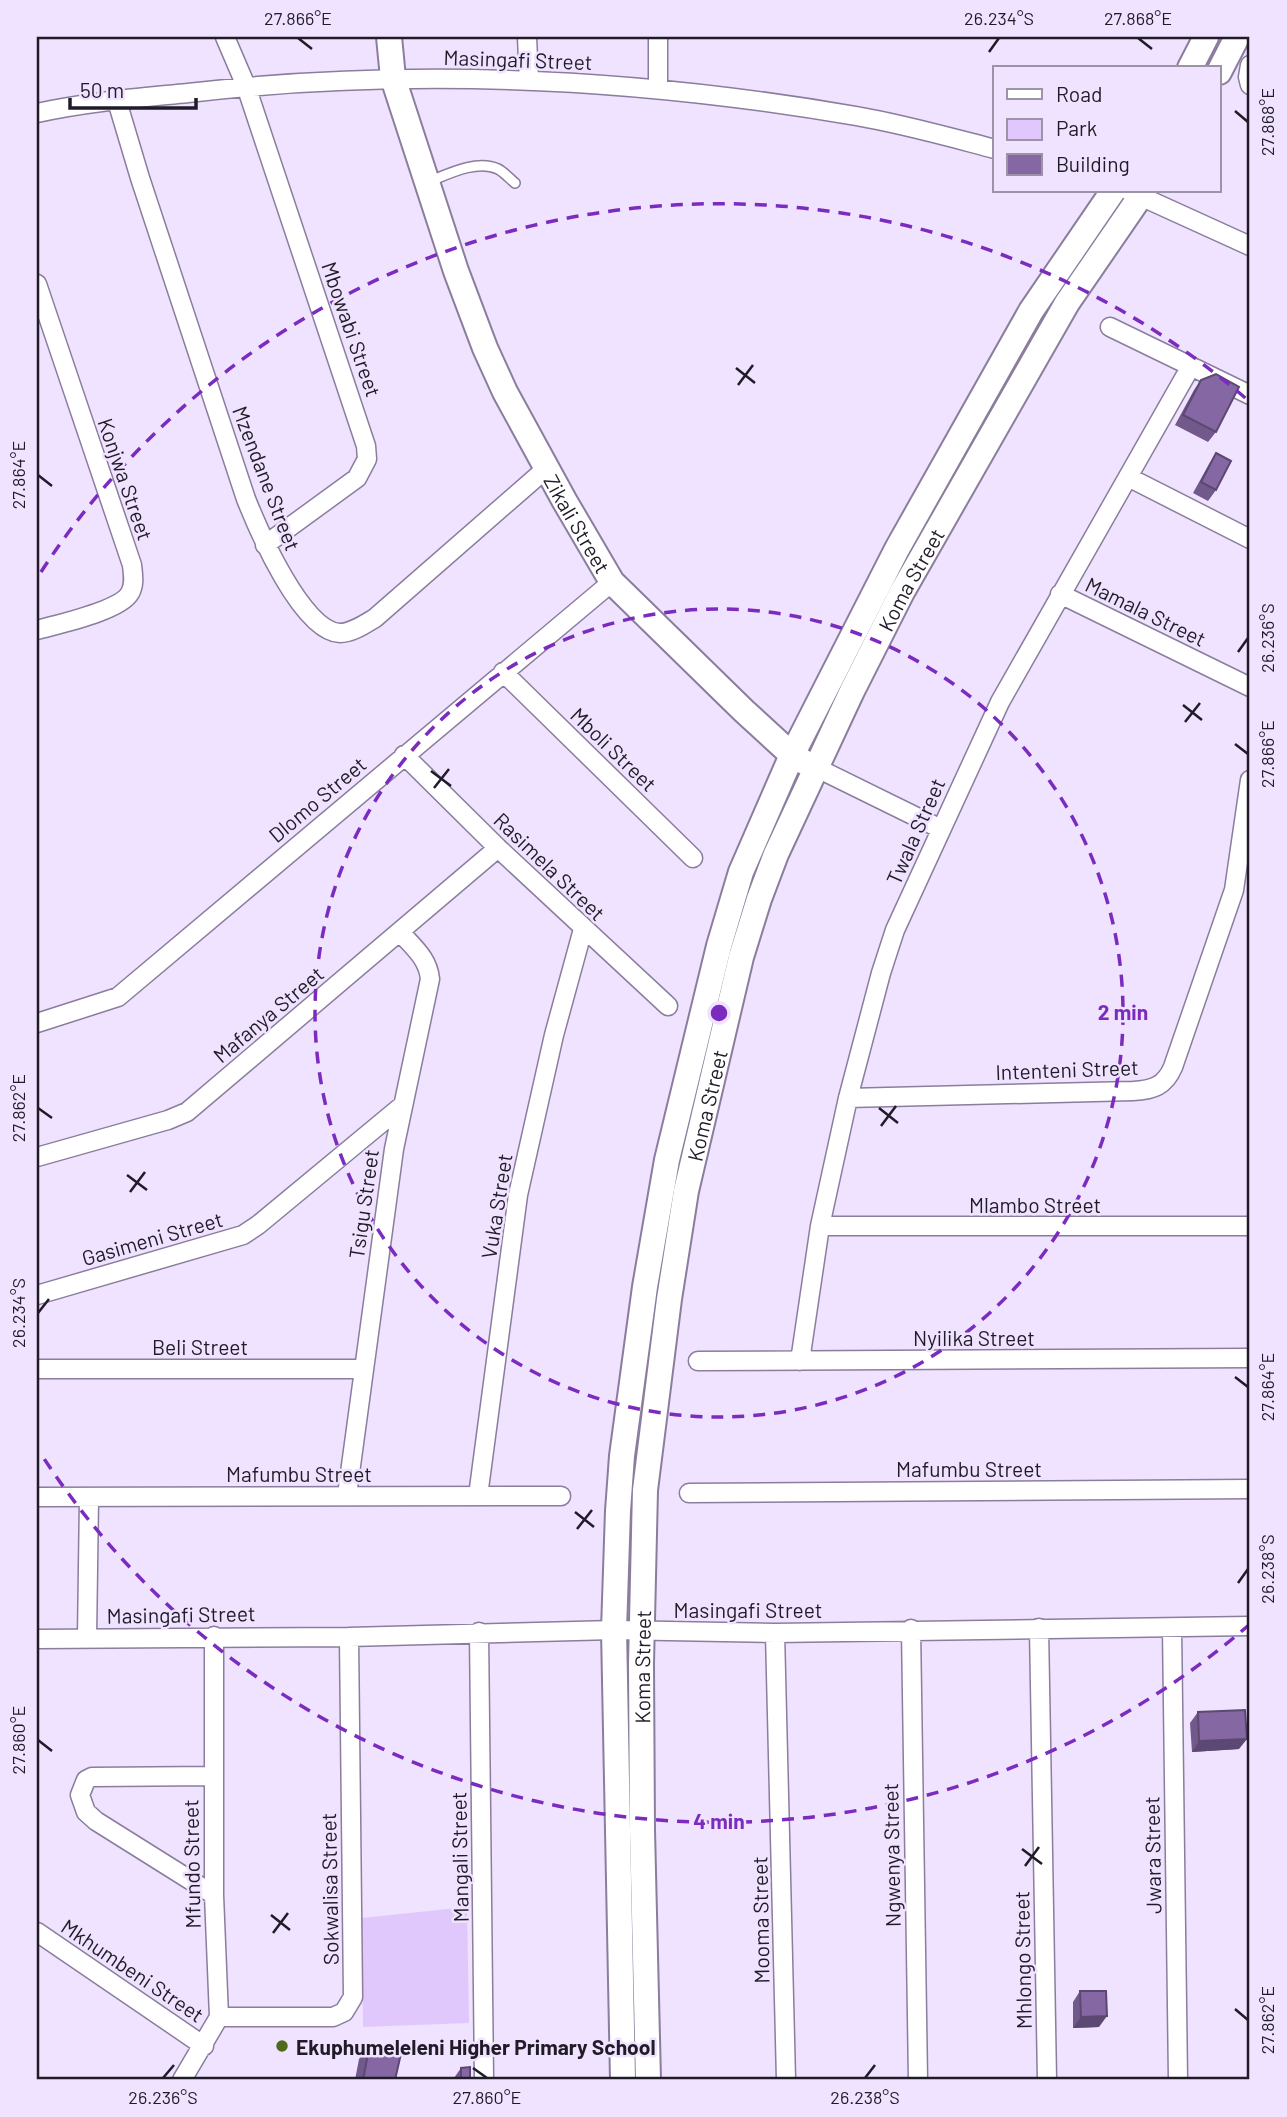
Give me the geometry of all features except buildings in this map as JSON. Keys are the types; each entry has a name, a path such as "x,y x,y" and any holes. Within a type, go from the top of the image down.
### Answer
{"main road":[{"name":"Zikali Street","path":"389,37 393,78 485,348 505,392 612,582 792,755 817,768"},
{"path":"1191,66 1206,37"},
{"path":"1220,70 1237,37"},
{"name":"Koma Street","path":"624,2080 614,1630 622,1456 645,1287 667,1160 730,907 741,872 792,755 897,549 1031,311 1112,192"},
{"name":"Koma Street","path":"648,2080 642,1830 642,1631 646,1477 668,1298 686,1191 724,1025 759,899 776,854 852,691 945,514 1067,303 1138,192"}],"street":[{"name":"Mbowabi Street","path":"225,37 246,86 366,446 367,459 357,478 265,545"},
{"path":"527,37 529,80"},
{"path":"658,37 658,88"},
{"path":"1250,65 1250,85"},
{"name":"Masingafi Street","path":"37,113 246,86 393,78 529,80 658,88 855,116 993,149"},
{"name":"Mzendane Street","path":"117,101 246,499 265,545 283,578 306,608 327,628 344,633 375,618 548,467"},
{"path":"1138,192 1250,246"},
{"name":"Konjwa Street","path":"37,284 129,556 134,580 132,590 122,602 37,631"},
{"path":"1110,327 1250,395"},
{"name":"Twala Street","path":"800,1361 820,1226 848,1098 890,942 1000,702 1191,366"},
{"path":"1128,477 1250,539"},
{"name":"Dlomo Street","path":"37,1023 118,997 612,582"},
{"name":"Mamala Street","path":"1060,594 1250,687"},
{"name":"Mboli Street","path":"503,672 693,858"},
{"name":"Rasimela Street","path":"404,755 583,929 668,1006"},
{"name":"Zikali Street","path":"817,768 940,829"},
{"path":"1242,891 1250,780"},
{"name":"Mafanya Street","path":"37,1157 148,1126 187,1112 498,848"},
{"name":"Intenteni Street","path":"848,1098 1133,1091 1155,1088 1167,1080 1173,1067 1242,891"},
{"name":"Vuka Street","path":"478,1496 518,1195 554,1035 583,929"},
{"name":"Tsigu Street","path":"347,1495 388,1189 430,979 424,958 400,932"},
{"name":"Gasimeni Street","path":"37,1295 243,1235 403,1105"},
{"name":"Mlambo Street","path":"820,1226 1250,1226"},
{"name":"Nyilika Street","path":"698,1361 1250,1358"},
{"name":"Beli Street","path":"37,1369 363,1369"},
{"name":"Mafumbu Street","path":"689,1493 1250,1489"},
{"name":"Mafumbu Street","path":"37,1497 561,1496"},
{"path":"87,1638 89,1498"},
{"name":"Masingafi Street","path":"37,1639 349,1637 614,1630 775,1633 1250,1626"},
{"name":"Mhlongo Street","path":"1039,1628 1048,2080"},
{"name":"Jwara Street","path":"1172,1628 1178,2080"},
{"name":"Ngwenya Street","path":"911,1629 918,2080"},
{"name":"Mangali Street","path":"479,1632 484,2080"},
{"name":"Mooma Street","path":"775,1633 786,2080"},
{"name":"Mfundo Street","path":"182,2080 219,2017 212,1776 214,1636"},
{"name":"Sokwalisa Street","path":"219,2017 333,2017 344,2012 354,1997 349,1637"},
{"path":"212,1776 92,1777 86,1780 79,1795 86,1812 96,1821 214,1895"},
{"name":"Mkhumbeni Street","path":"37,1932 204,2046"}],"lane":[{"path":"427,182 484,165 499,170 516,183"}],"green space":[{"path":"467,1907 469,2023 363,2027 362,1918"}],"place":[{"name":"Ekuphumeleleni Higher Primary School","path":"282,2046"}]}
